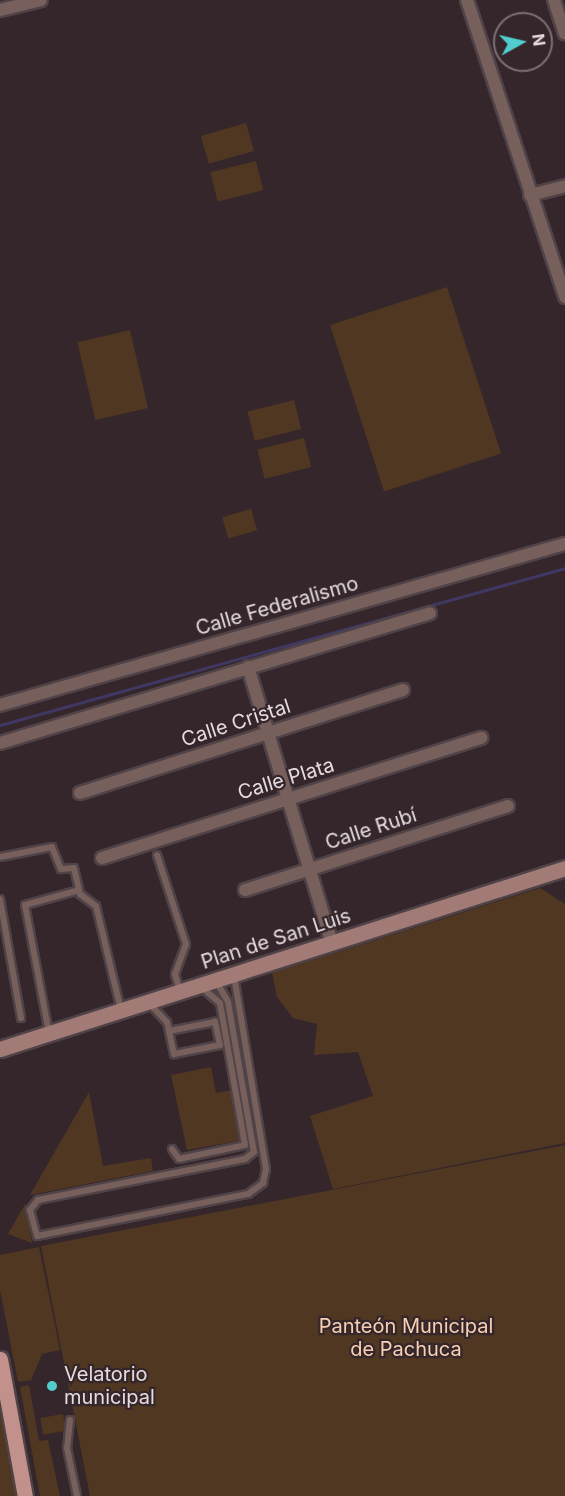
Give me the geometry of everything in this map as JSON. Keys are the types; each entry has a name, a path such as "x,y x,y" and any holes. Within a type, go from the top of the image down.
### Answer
{"main road":[{"path":"0,1359 25,1496"}],"street":[{"path":"0,10 41,0"},
{"path":"467,0 565,297"},
{"path":"558,2 565,33"},
{"path":"530,195 565,186"},
{"name":"Calle Federalismo","path":"0,705 565,544"},
{"path":"0,743 430,613"},
{"path":"248,667 332,943"},
{"name":"Calle Cristal","path":"80,793 403,690"},
{"name":"Calle Plata","path":"102,858 481,738"},
{"name":"Calle Rubí","path":"245,890 508,806"},
{"name":"Plan de San Luis","path":"0,1049 565,867"}],"lane":[{"path":"0,857 54,848 61,869 74,868 79,891 96,906 121,1011"},
{"path":"157,855 186,944 175,974 180,992"},
{"path":"49,1034 25,905 79,891"},
{"path":"0,899 21,1018"},
{"path":"216,981 228,1002 254,1152 244,1159 38,1200 30,1210 37,1236 248,1194 263,1183 266,1170 234,1000 234,975"},
{"path":"172,1149 179,1159 245,1145 220,1003 200,986"},
{"path":"149,1002 169,1031 174,1054 220,1045 215,1022 169,1031"},
{"path":"70,1420 68,1448 77,1496"}],"green space":[{"path":"246,123 254,151 209,164 201,136"},
{"path":"256,161 263,190 218,201 210,172"},
{"path":"447,287 501,453 384,491 330,325"},
{"path":"130,330 148,408 95,420 77,342"},
{"path":"294,400 301,429 255,441 247,412"},
{"path":"304,438 311,467 265,479 257,450"},
{"path":"251,509 257,530 228,538 222,517"},
{"path":"540,888 565,904 565,1143 333,1189 310,1116 373,1096 358,1052 314,1055 317,1024 293,1018 277,997 272,973"},
{"path":"211,1067 216,1093 232,1090 241,1136 238,1141 187,1150 171,1075"},
{"path":"89,1092 103,1166 151,1158 153,1171 30,1195"},
{"name":"Panteón Municipal de Pachuca","path":"565,1145 565,1496 90,1496 41,1246"},
{"path":"25,1204 32,1243 8,1234"},
{"path":"39,1247 60,1350 42,1354 31,1380 18,1382 0,1290 0,1255"},
{"path":"29,1385 39,1441 48,1440 60,1496 40,1496 20,1387"},
{"path":"0,1410 8,1452 16,1496 0,1496"},
{"path":"63,1414 66,1431 43,1435 40,1418"}],"waterway":[{"path":"0,725 565,568"}],"place":[{"name":"Velatorio municipal","path":"52,1386"}]}
